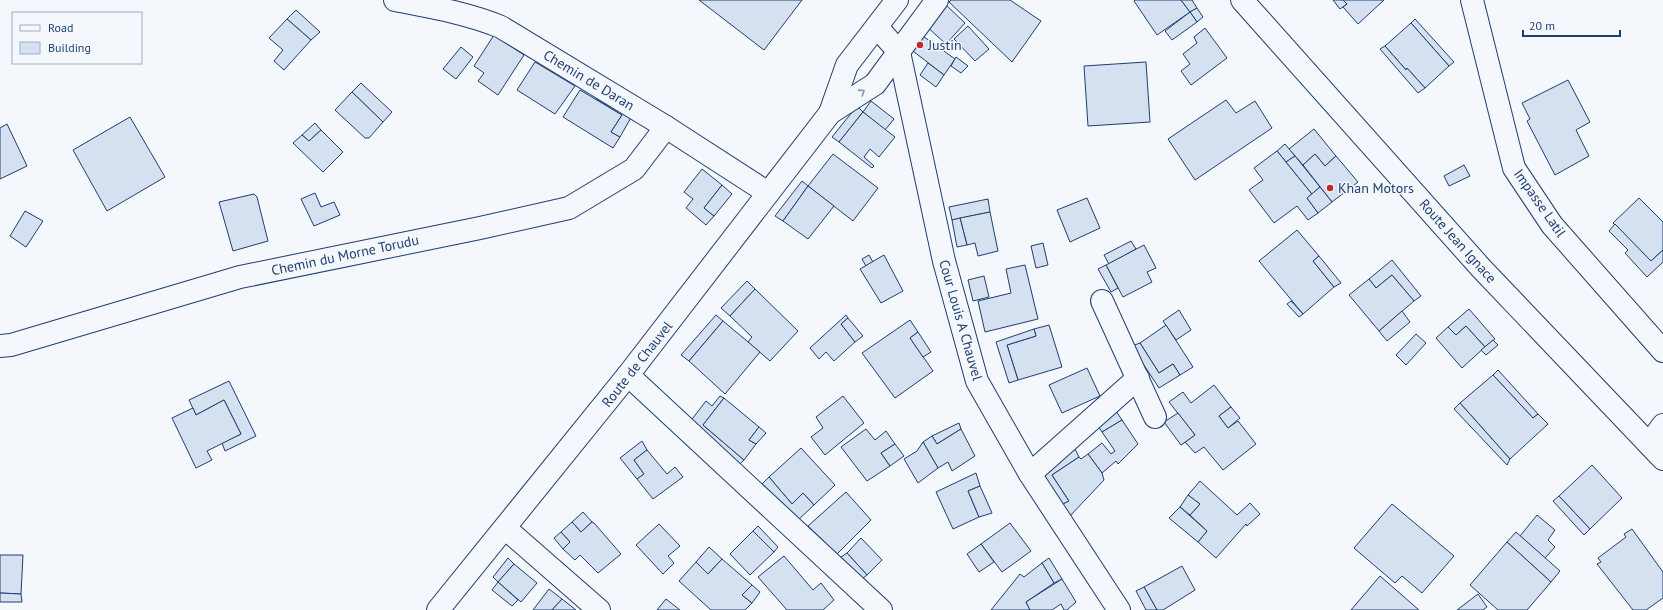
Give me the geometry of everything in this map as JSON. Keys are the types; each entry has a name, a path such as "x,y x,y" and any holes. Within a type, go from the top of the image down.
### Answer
{"street":[{"name":"Chemin de Daran","path":"395,0 453,11 480,18 501,27 666,127 768,193"},
{"name":"Route de Chauvel","path":"438,610 628,375 830,113 847,65 897,0"},
{"name":"Route de Chauvel","path":"830,113 875,84 937,0"},
{"name":"Route Jean Ignace","path":"1242,0 1481,268 1656,452"},
{"name":"Impasse Latil","path":"1472,0 1514,168 1552,225 1663,351"},
{"name":"Cour Louis A Chauvel","path":"877,27 899,52 944,261 977,381 1030,474 1119,610"},
{"name":"Chemin du Morne Torudu","path":"0,346 18,343 240,277 480,228 569,208 634,169 666,127"},
{"path":"1102,301 1155,417"},
{"path":"628,375 881,610"},
{"path":"1030,474 1138,378"},
{"path":"1656,452 1663,425"},
{"path":"505,528 599,610"}],"building":[{"path":"699,0 802,0 764,50"},
{"path":"951,0 1010,0 1041,21 1012,62 949,2"},
{"path":"1181,0 1190,12 1157,35 1134,1"},
{"path":"1181,0 1192,0 1197,8 1190,12"},
{"path":"1333,0 1343,0 1347,4 1340,9"},
{"path":"1343,0 1384,0 1358,24 1343,7 1347,4"},
{"path":"946,5 965,23 946,44 926,26"},
{"path":"1197,8 1203,17 1197,22 1190,12"},
{"path":"296,10 320,32 311,40 287,19"},
{"path":"1190,12 1197,22 1172,40 1165,31"},
{"path":"287,19 311,40 284,70 274,61 283,50 269,38"},
{"path":"1415,19 1454,62 1449,66 1411,23"},
{"path":"1411,23 1449,66 1425,88 1407,68 1406,70 1385,46"},
{"path":"968,26 989,49 975,61 954,39"},
{"path":"1205,28 1227,58 1191,85 1181,71 1190,64 1183,54 1197,43 1194,37"},
{"path":"920,34 955,59 944,75 909,48"},
{"path":"494,35 524,55 498,95 478,81 484,73 474,66"},
{"path":"1385,46 1406,70 1407,68 1425,88 1418,93 1380,49"},
{"path":"461,47 473,57 456,79 443,69"},
{"path":"956,57 968,66 961,73 951,66"},
{"path":"535,62 575,86 555,114 517,90"},
{"path":"1146,62 1150,122 1088,126 1084,66"},
{"path":"928,63 944,75 936,87 920,75"},
{"path":"1568,80 1590,122 1576,130 1589,156 1555,175 1527,121 1530,119 1522,103"},
{"path":"361,83 392,112 383,122 352,92"},
{"path":"580,90 622,115 611,132 620,137 613,148 563,117"},
{"path":"352,92 383,122 369,138 365,138 335,110"},
{"path":"599,94 633,114 620,137 611,132 622,115 596,99"},
{"path":"1226,100 1236,113 1255,101 1272,128 1195,180 1168,139"},
{"path":"871,101 894,119 885,130 863,112"},
{"path":"857,106 863,112 839,142 832,137"},
{"path":"863,112 895,137 879,157 870,149 864,157 874,166 872,168 839,142"},
{"path":"130,117 165,177 107,211 73,150"},
{"path":"315,123 321,130 309,141 302,135"},
{"path":"7,124 27,166 0,179 0,128"},
{"path":"1314,129 1336,156 1325,166 1315,154 1303,165 1289,149"},
{"path":"321,130 343,152 323,172 293,143 302,135 309,141"},
{"path":"1285,144 1295,156 1286,162 1277,151"},
{"path":"1277,151 1312,194 1307,198 1318,213 1308,220 1297,206 1274,223 1249,190 1263,180 1254,168"},
{"path":"833,154 878,188 853,221 808,186"},
{"path":"1315,154 1325,166 1336,156 1358,182 1332,202 1303,165"},
{"path":"1295,156 1320,187 1312,194 1286,162"},
{"path":"1464,165 1470,176 1449,186 1444,176"},
{"path":"702,169 722,185 704,208 714,216 706,225 686,208 693,199 684,192"},
{"path":"802,181 808,186 783,221 775,216"},
{"path":"722,185 732,194 714,216 704,208"},
{"path":"808,186 834,206 808,239 783,221"},
{"path":"1320,187 1332,202 1318,213 1307,198"},
{"path":"315,193 321,207 334,202 340,215 314,226 301,199"},
{"path":"254,194 257,197 268,241 233,251 219,202"},
{"path":"1087,198 1100,228 1070,242 1057,210"},
{"path":"1639,198 1663,222 1663,250 1651,261 1613,223"},
{"path":"988,199 990,212 952,220 949,207"},
{"path":"25,211 43,221 26,247 10,236"},
{"path":"990,212 998,251 978,256 975,243 967,245 960,218"},
{"path":"960,218 967,245 957,247 952,220"},
{"path":"1615,224 1651,261 1663,250 1663,262 1647,277 1625,253 1628,250 1609,231"},
{"path":"1297,230 1319,256 1313,261 1334,287 1303,314 1259,261"},
{"path":"1131,241 1136,249 1109,264 1104,255"},
{"path":"1043,243 1048,265 1036,268 1031,246"},
{"path":"1144,245 1156,268 1147,272 1152,282 1123,297 1106,265"},
{"path":"869,255 873,262 866,266 862,259"},
{"path":"884,255 903,291 881,303 860,269"},
{"path":"1319,256 1341,283 1334,287 1313,261"},
{"path":"1392,260 1421,296 1414,301 1392,275 1376,288 1369,279"},
{"path":"1025,265 1038,319 985,332 978,301 1011,293 1006,269"},
{"path":"1106,265 1118,288 1111,292 1098,269"},
{"path":"1392,275 1414,301 1379,331 1349,295 1369,279 1376,288"},
{"path":"984,276 989,297 973,301 968,280"},
{"path":"747,281 755,289 730,316 721,308"},
{"path":"755,289 798,331 770,361 748,342 752,337 730,316"},
{"path":"1291,301 1303,314 1299,317 1287,304"},
{"path":"1469,309 1495,339 1485,347 1466,326 1456,335 1448,327"},
{"path":"1179,310 1191,330 1176,340 1163,321"},
{"path":"1402,311 1410,322 1387,341 1379,331"},
{"path":"716,315 723,321 689,361 681,355"},
{"path":"846,315 848,318 841,324 855,342 834,361 826,352 819,359 810,348"},
{"path":"848,318 863,336 855,342 841,324"},
{"path":"910,320 918,332 910,338 933,371 895,398 862,353"},
{"path":"723,321 760,352 725,394 689,361"},
{"path":"1049,325 1062,367 1018,380 1007,345 1036,336 1034,329"},
{"path":"1166,325 1193,367 1180,375 1173,364 1159,373 1140,343"},
{"path":"1466,326 1485,347 1462,368 1436,338 1448,327 1456,335"},
{"path":"1034,329 1036,336 1007,345 1018,380 1009,383 996,342"},
{"path":"918,332 931,352 923,357 910,338"},
{"path":"1416,334 1426,343 1406,365 1396,355"},
{"path":"1493,340 1498,345 1486,355 1481,350"},
{"path":"1140,343 1159,373 1173,364 1180,375 1159,388 1132,347"},
{"path":"1087,368 1100,396 1062,413 1049,385"},
{"path":"1498,370 1538,414 1533,418 1493,375"},
{"path":"1493,375 1533,418 1538,414 1548,424 1510,459 1460,403"},
{"path":"229,381 256,436 225,451 222,443 241,434 224,400 196,415 189,400"},
{"path":"1214,385 1231,407 1219,416 1228,428 1238,421 1256,444 1223,470 1204,447 1195,453 1185,442 1195,435 1169,402 1183,392 1191,403"},
{"path":"720,396 724,398 703,425 744,460 739,465 689,423 706,401 712,406"},
{"path":"843,396 864,423 825,455 811,437 823,428 816,417"},
{"path":"724,398 759,427 749,440 756,444 744,460 703,425"},
{"path":"224,400 241,434 207,451 212,460 196,468 172,418 193,408 196,415"},
{"path":"1460,403 1510,459 1507,465 1454,409"},
{"path":"1231,407 1240,418 1228,428 1219,416"},
{"path":"1114,408 1122,420 1102,432 1094,420"},
{"path":"1178,413 1195,435 1181,445 1164,422"},
{"path":"1122,420 1138,444 1118,464 1116,461 1102,473 1088,454 1102,443 1111,454 1115,451 1102,432"},
{"path":"959,423 961,429 937,444 932,436"},
{"path":"759,427 766,433 756,444 749,440"},
{"path":"866,429 875,440 886,431 895,444 881,453 890,466 867,481 841,447"},
{"path":"961,429 975,456 952,471 948,462 938,468 923,442 932,436 937,444"},
{"path":"642,441 647,450 634,460 644,474 637,479 620,458"},
{"path":"923,442 938,468 918,483 904,459 917,451"},
{"path":"895,444 904,456 890,466 881,453"},
{"path":"1074,447 1079,457 1052,475 1069,501 1061,505 1040,469"},
{"path":"801,448 835,485 814,505 803,493 792,504 769,477"},
{"path":"647,450 667,474 675,467 683,477 653,499 637,479 644,474 634,460"},
{"path":"1088,454 1102,473 1104,480 1069,517 1061,505 1069,501 1052,475 1079,457 1081,459"},
{"path":"1592,465 1622,498 1590,529 1559,496"},
{"path":"976,473 980,486 968,491 979,517 953,529 936,492"},
{"path":"769,477 792,504 803,493 814,505 796,522 762,484"},
{"path":"1200,481 1237,515 1250,503 1260,514 1247,526 1246,524 1216,558 1198,542 1207,531 1190,515 1200,504 1188,495"},
{"path":"980,486 992,513 979,517 968,491"},
{"path":"846,492 871,520 837,554 808,526"},
{"path":"1188,495 1200,504 1190,515 1180,507"},
{"path":"1559,496 1590,529 1584,535 1553,501"},
{"path":"1392,504 1454,556 1422,593 1402,576 1395,583 1354,548"},
{"path":"1180,507 1207,531 1198,542 1169,518"},
{"path":"583,512 592,522 581,532 572,522"},
{"path":"1537,515 1555,530 1548,540 1555,547 1545,558 1520,536"},
{"path":"572,522 581,532 592,522 594,523 621,554 598,573 580,555 575,560 563,549 570,542 561,532"},
{"path":"1010,523 1031,551 1002,572 981,544"},
{"path":"659,524 680,546 668,556 674,563 663,574 636,545"},
{"path":"758,526 778,547 774,552 753,531"},
{"path":"1632,529 1663,572 1663,598 1646,610 1633,610 1597,564 1601,562 1598,558 1626,537 1624,534"},
{"path":"753,531 774,552 750,575 730,554"},
{"path":"561,532 570,542 563,549 554,538"},
{"path":"1516,532 1560,571 1551,582 1507,542"},
{"path":"861,538 882,560 867,575 847,553"},
{"path":"1507,542 1551,582 1527,610 1498,610 1470,585"},
{"path":"981,544 994,562 979,572 967,554"},
{"path":"709,547 722,559 708,574 696,562"},
{"path":"847,553 867,575 862,579 841,557"},
{"path":"0,555 23,555 21,594 0,593"},
{"path":"784,556 813,590 821,583 834,600 823,610 787,610 758,577"},
{"path":"508,558 514,564 498,582 493,577"},
{"path":"1049,558 1062,579 1054,583 1042,563"},
{"path":"722,559 752,585 742,595 752,603 745,610 711,610 679,581 696,562 708,574"},
{"path":"1042,563 1054,583 1026,602 1030,610 991,610 1020,574 1024,577"},
{"path":"514,564 537,583 521,602 498,582"},
{"path":"1182,566 1195,590 1163,610 1157,610 1144,587"},
{"path":"1380,576 1419,610 1351,610"},
{"path":"1062,579 1076,602 1067,610 1064,610 1061,604 1052,610 1030,610 1026,602"},
{"path":"498,582 518,600 512,606 492,590"},
{"path":"752,585 760,592 752,603 742,595"},
{"path":"1144,587 1157,610 1146,610 1136,591"},
{"path":"549,589 562,599 552,610 533,610"},
{"path":"0,593 21,594 22,602 0,602"},
{"path":"1478,594 1487,607 1483,610 1457,610"},
{"path":"562,599 576,610 552,610"},
{"path":"666,599 680,610 657,610"}],"place":[{"name":"Justin","path":"920,45"},
{"name":"Khan Motors","path":"1330,188"}]}
